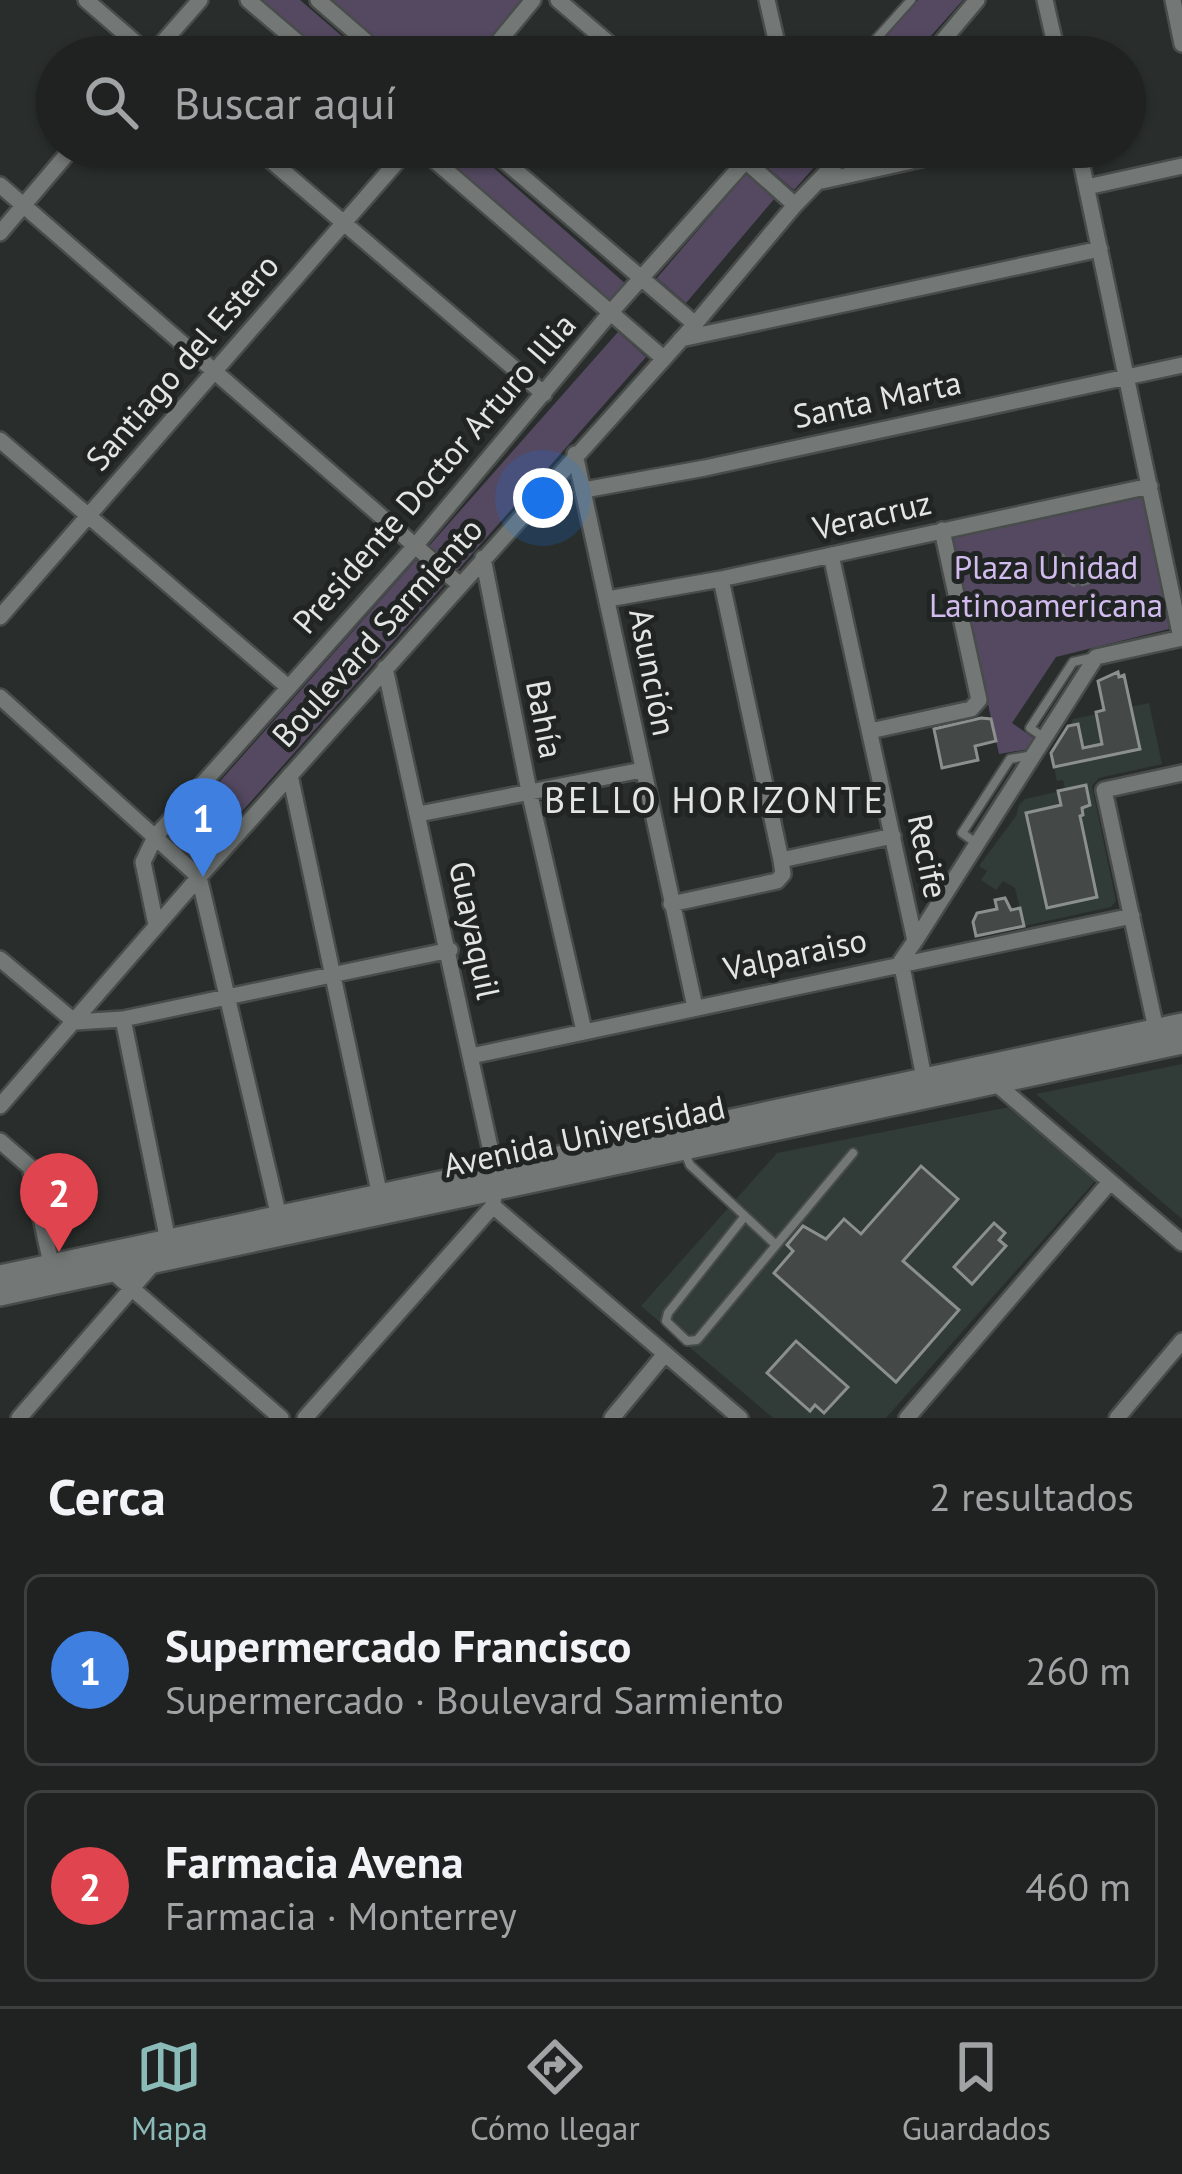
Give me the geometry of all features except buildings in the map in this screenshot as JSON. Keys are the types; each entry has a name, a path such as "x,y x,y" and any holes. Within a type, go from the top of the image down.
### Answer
{"main road":[{"name":"Avenida Universidad","path":"991,1074 1182,1024"},
{"name":"Avenida Universidad","path":"0,1276 51,1264 164,1255 494,1189 681,1141 926,1087 1182,1043"},
{"name":"Avenida Universidad","path":"164,1255 279,1217 380,1196 494,1189"},
{"name":"Avenida Universidad","path":"0,1295 111,1262"}],"street":[{"path":"86,0 127,36"},
{"path":"169,36 200,0"},
{"path":"248,0 290,36"},
{"path":"318,0 360,36"},
{"path":"503,36 533,0"},
{"path":"558,0 600,36"},
{"path":"767,0 775,36"},
{"path":"946,36 977,0"},
{"path":"1045,0 1053,36"},
{"path":"1173,0 1182,44"},
{"path":"1087,187 1182,166"},
{"path":"0,233 56,168"},
{"path":"279,168 544,394"},
{"name":"Santiago del Estero","path":"0,617 392,168"},
{"path":"443,168 662,357"},
{"path":"512,168 695,324"},
{"name":"Presidente Doctor Arturo Illia","path":"143,862 155,837 415,546 611,312 740,168"},
{"path":"754,168 795,205"},
{"name":"Boulevard Sarmiento","path":"0,1106 482,558 695,324 795,205 833,168"},
{"path":"822,181 880,168"},
{"path":"915,941 1096,657 1182,638 1083,168"},
{"path":"0,184 459,584"},
{"path":"680,340 1100,249"},
{"name":"Santa Marta","path":"584,490 1182,365"},
{"path":"0,440 288,687"},
{"name":"Asunción","path":"575,454 695,1007"},
{"name":"Veracruz","path":"608,599 1150,486"},
{"path":"870,731 971,709 979,694 942,530"},
{"name":"Recife","path":"831,555 915,941 901,962"},
{"name":"Bahía","path":"482,558 584,1031"},
{"path":"671,904 777,881 783,874 721,579"},
{"name":"Guayaquil","path":"386,668 450,950 494,1189"},
{"path":"0,697 199,877 279,1217"},
{"path":"419,814 642,770"},
{"path":"1156,1029 1104,790 1182,773"},
{"path":"290,775 380,1196"},
{"path":"132,818 157,925"},
{"path":"781,860 893,836"},
{"name":"Valparaiso","path":"471,1056 1132,916"},
{"path":"0,959 74,1022 123,1019 229,999 450,950"},
{"path":"901,962 926,1087"},
{"path":"19,1418 164,1255 123,1019"},
{"path":"991,1074 1182,1243"},
{"path":"0,1141 30,1167 51,1264"},
{"path":"907,1418 1110,1181"},
{"path":"305,1418 494,1189 665,1354 740,1418"},
{"path":"111,1262 134,1288 281,1418"},
{"path":"1117,1418 1182,1341"},
{"path":"612,1418 665,1354"}],"lane":[{"path":"879,36 911,0"},
{"path":"681,1141 690,1165 776,1245"},
{"path":"745,1216 668,1313 666,1321 687,1341 697,1340 854,1153"}],"path":[{"path":"1062,555 1069,579 1081,584 1102,580"}],"shaded area":[{"path":"1149,703 1162,764 1099,778 1092,786 1116,901 1111,907 1024,926 1015,888 1003,881 996,890 981,880 987,871 979,866 1025,799 1065,790 1063,780 1057,781 1051,753 1073,719"},
{"path":"1182,1064 1182,1219 1036,1094"},
{"path":"1009,1107 1096,1180 886,1418 773,1418 641,1306 777,1153"}],"green space":[{"path":"261,0 300,0 342,36 303,36"},
{"path":"324,0 527,0 495,36 365,36"},
{"path":"918,0 963,0 931,36 886,36"},
{"path":"455,168 494,168 628,286 609,301"},
{"path":"768,168 813,168 794,190"},
{"path":"746,174 775,198 686,303 657,278"},
{"path":"618,332 646,357 457,571 429,546"},
{"name":"Plaza Unidad Latinoamericana","path":"1140,496 1169,629 1056,657 1012,723 1035,739 1029,749 999,754 951,536"},
{"path":"416,560 444,585 195,864 168,840"}],"place":[{"name":"Supermercado Francisco","path":"203,877"},
{"name":"Farmacia Avena","path":"59,1252"}],"district":[{"name":"BELLO HORIZONTE","path":"715,800"}]}
